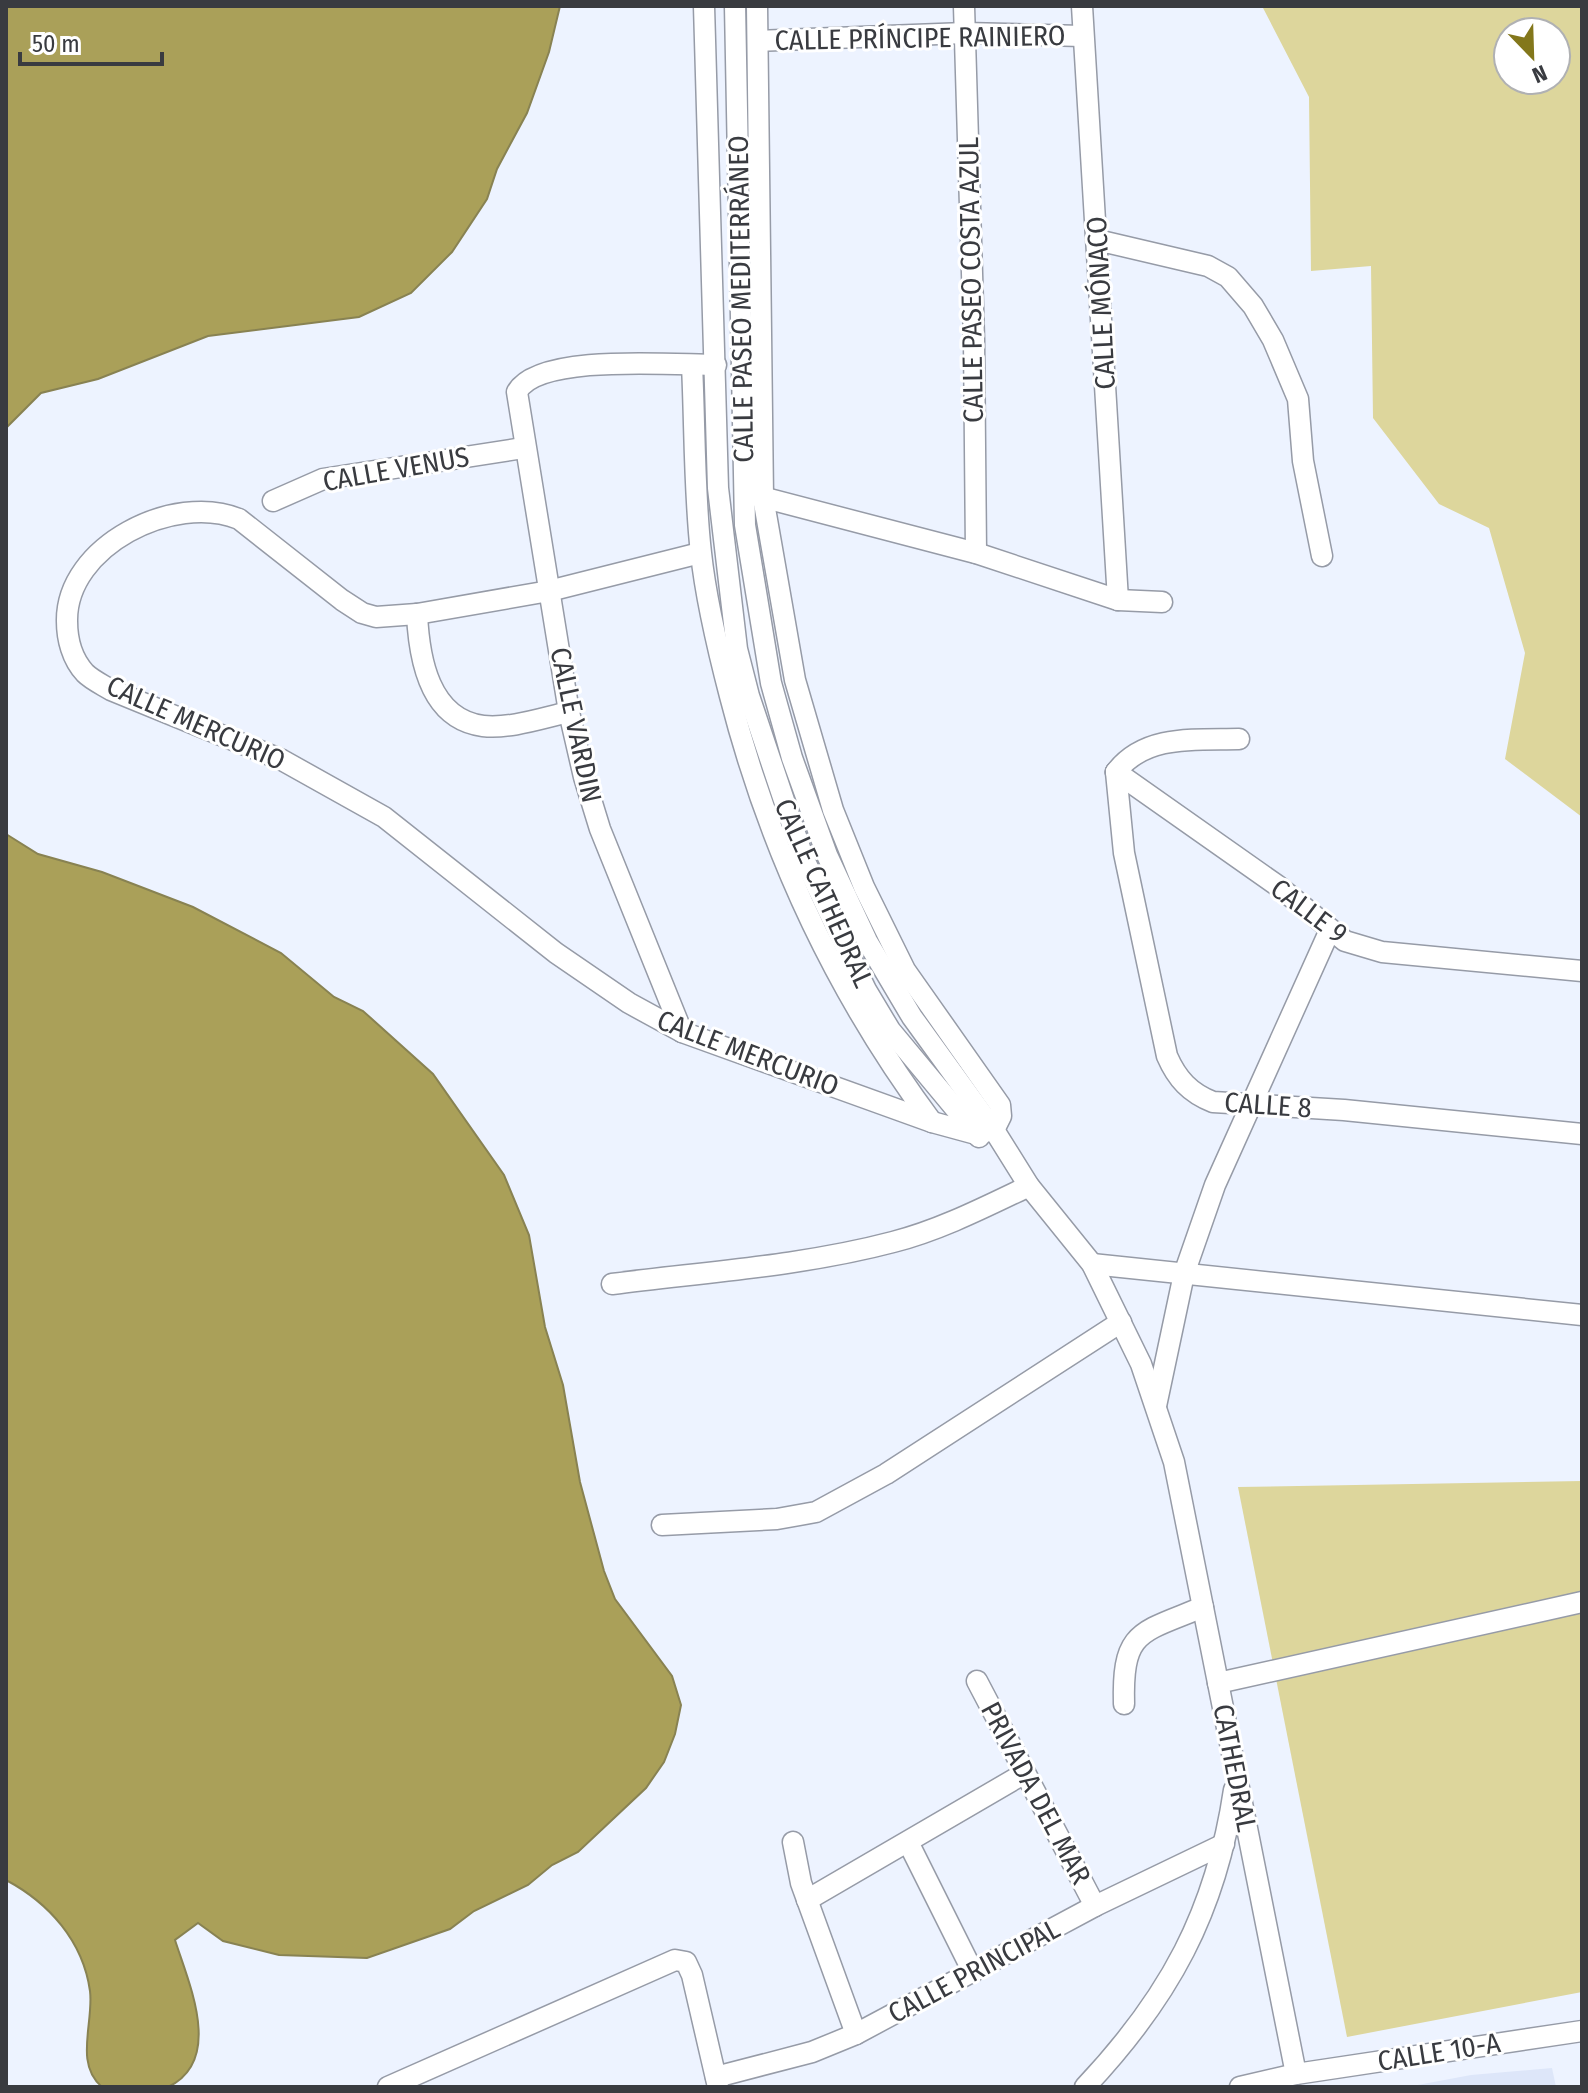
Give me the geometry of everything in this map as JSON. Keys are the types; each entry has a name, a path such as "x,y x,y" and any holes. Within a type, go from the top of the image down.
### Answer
{"street":[{"name":"CALLE PASEO MEDITERRÁNEO","path":"704,6 718,488 727,570"},
{"name":"CALLE PASEO MEDITERRÁNEO","path":"735,6 754,495 745,525 756,591"},
{"path":"757,6 754,495 795,680 833,810 864,887 905,970 1000,1105 1001,1116 985,1132"},
{"name":"CALLE PASEO COSTA AZUL","path":"964,6 974,340 976,553"},
{"name":"CALLE MÓNACO","path":"1082,6 1118,600"},
{"name":"CALLE PRÍNCIPE RAINIERO","path":"758,41 965,33 1082,36"},
{"path":"1097,240 1208,266 1228,277 1253,306 1273,340 1298,399 1303,461 1322,556"},
{"name":"CALLE VARDIN","path":"682,1032 600,829 569,712 523,448 517,392 522,382 556,370 610,364 692,365"},
{"path":"716,365 692,365 700,553 718,647 768,826 802,908 842,987 892,1068 932,1122"},
{"name":"CALLE VENUS","path":"273,501 323,479 523,448"},
{"path":"718,488 976,553 1118,600 1162,602"},
{"name":"CALLE MERCURIO","path":"700,553 549,591 390,617 362,613 239,519 204,510 163,519 99,553 77,576 67,602 67,638 86,673 111,690 282,760 384,817 556,953 629,1003 682,1032 932,1122 985,1132"},
{"name":"CALLE CATHEDRAL","path":"727,570 737,649 749,696 770,767 819,894 890,1030 1015,1166 1092,1264 1121,1322 1156,1406 1174,1462"},
{"name":"CALLE CATHEDRAL","path":"756,591 771,683 792,758 827,855 867,941 985,1132"},
{"path":"417,614 421,658 428,680 447,709 461,720 483,726 505,725 569,712"},
{"path":"1116,772 1125,760 1154,744 1239,739"},
{"name":"CALLE 9","path":"1116,772 1278,886 1329,932 1345,941 1382,952 1582,971"},
{"name":"CALLE 8","path":"1116,772 1124,853 1167,1056 1175,1073 1198,1096 1213,1102 1250,1106 1344,1110 1582,1134"},
{"path":"1156,1406 1184,1274 1215,1185 1329,932"},
{"path":"612,1284 823,1256 891,1242 928,1231 1029,1186"},
{"path":"1092,1264 1582,1315"},
{"path":"662,1525 777,1519 816,1512 886,1474 1121,1322"},
{"name":"CATHEDRAL","path":"1174,1462 1296,2074"},
{"path":"1218,1683 1582,1602"},
{"path":"1124,1704 1123,1670 1133,1642 1157,1626 1203,1607"},
{"name":"PRIVADA DEL MAR","path":"977,1681 1095,1906"},
{"path":"807,1900 1025,1773"},
{"path":"1085,2087 1148,2014 1173,1976 1210,1895 1224,1844 1236,1774"},
{"path":"793,1842 807,1900 856,2034"},
{"path":"908,1842 973,1972"},
{"name":"CALLE PRINCIPAL","path":"717,2082 812,2052 856,2034 1095,1906 1224,1844"},
{"path":"388,2087 660,1964 686,1962 692,1975 717,2082"},
{"name":"CALLE 10-A","path":"1240,2087 1296,2074 1582,2031"}],"shaded area":[{"path":"6,6 560,6 549,52 527,113 497,169 487,199 452,252 411,293 359,317 208,336 98,379 41,393 6,428"},
{"path":"1262,6 1582,6 1582,817 1505,759 1525,653 1489,528 1439,504 1373,418 1371,266 1311,271 1309,97"},
{"path":"6,834 38,854 102,872 193,907 281,953 334,997 363,1011 433,1074 504,1175 529,1235 545,1327 563,1385 580,1482 604,1571 615,1599 672,1676 681,1705 675,1734 664,1762 646,1788 578,1852 552,1865 528,1885 474,1911 450,1929 367,1958 279,1955 223,1941 198,1923 175,1940 194,1999 199,2040 195,2059 185,2075 168,2087 102,2087 94,2078 87,2055 90,1991 80,1956 62,1925 50,1912 6,1880"},
{"path":"1582,1481 1582,1992 1347,2037 1238,1487"},
{"path":"1552,2068 1556,2087 1407,2087 1471,2075"}]}
